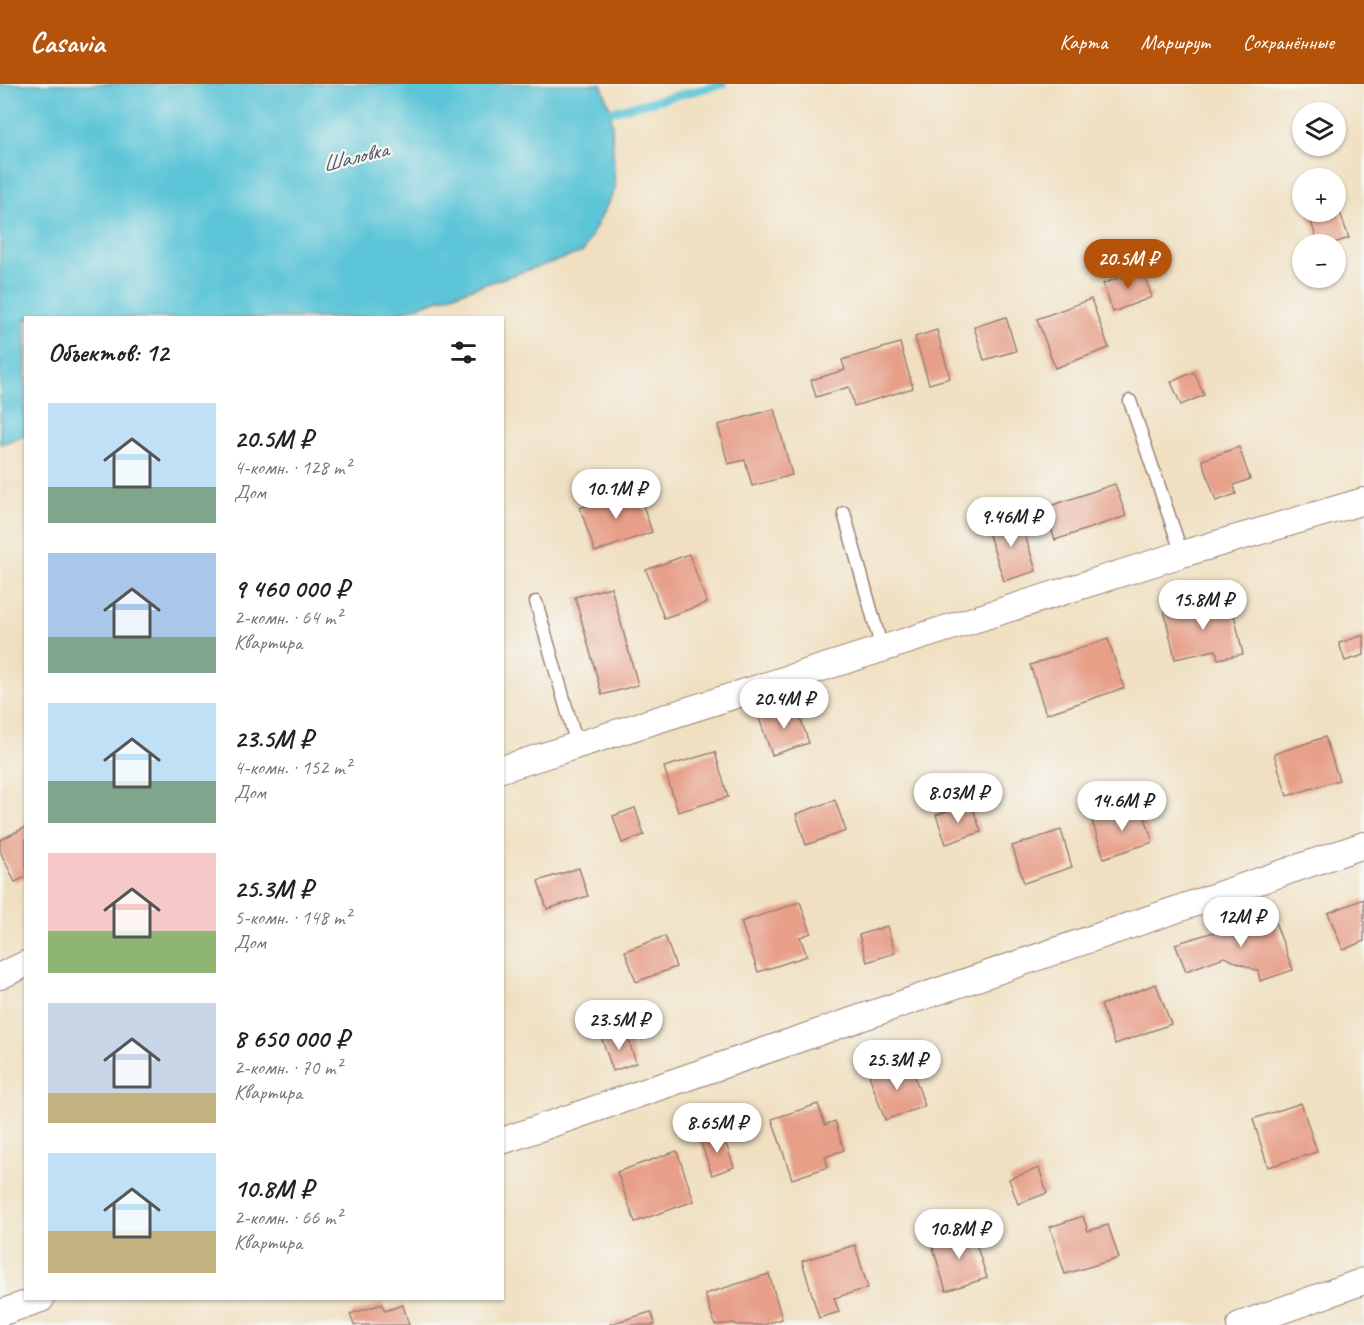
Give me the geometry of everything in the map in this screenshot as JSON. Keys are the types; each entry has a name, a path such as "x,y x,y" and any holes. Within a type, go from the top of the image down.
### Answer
{"street":[{"path":"504,768 1182,554 1364,501"},
{"path":"504,1140 1364,845"},
{"path":"0,976 24,965"},
{"path":"1240,1325 1364,1281"},
{"path":"0,1313 38,1300"}],"lane":[{"path":"1130,401 1182,554"},
{"path":"844,513 882,649"},
{"path":"536,602 577,745"}],"water":[{"path":"0,84 601,84 611,111 615,189 583,252 388,316 24,316 24,436 0,444"}],"building":[{"path":"1311,222 1343,222 1349,238 1346,239 1346,234 1315,234"},
{"path":"1142,269 1152,297 1113,312 1103,284"},
{"path":"1091,299 1109,348 1055,368 1037,319"},
{"path":"1006,317 1016,351 984,360 974,327"},
{"path":"937,330 950,378 929,384 915,337"},
{"path":"900,343 913,388 854,406 849,387 816,397 811,380 845,370 842,360"},
{"path":"1194,372 1204,395 1181,405 1171,382"},
{"path":"774,409 792,475 752,486 745,460 728,464 718,425"},
{"path":"1239,447 1250,479 1234,485 1236,494 1216,501 1202,460"},
{"path":"1115,484 1126,516 1055,540 1044,508"},
{"path":"637,488 652,532 595,552 580,508"},
{"path":"1019,515 1036,571 1004,581 986,526"},
{"path":"689,554 707,603 664,618 646,570"},
{"path":"611,587 638,685 602,695 575,597"},
{"path":"1211,599 1215,614 1233,610 1243,654 1218,659 1216,650 1175,659 1164,610"},
{"path":"1364,635 1364,655 1345,661 1339,643"},
{"path":"1108,639 1124,688 1046,714 1030,665"},
{"path":"796,705 809,743 772,755 759,718"},
{"path":"1325,737 1339,780 1287,796 1274,754"},
{"path":"715,752 728,797 678,812 664,767"},
{"path":"835,800 846,831 806,845 796,814"},
{"path":"971,803 981,832 946,844 936,815"},
{"path":"1141,805 1153,842 1104,858 1092,821"},
{"path":"635,808 644,835 622,843 613,816"},
{"path":"24,828 24,878 15,882 0,851 0,840"},
{"path":"1061,830 1072,867 1024,883 1012,846"},
{"path":"579,868 588,896 547,909 538,881"},
{"path":"1364,899 1364,941 1343,950 1328,913"},
{"path":"800,902 811,933 800,937 807,956 758,972 741,922"},
{"path":"1272,914 1293,970 1260,981 1258,971 1224,957 1186,971 1175,944"},
{"path":"887,926 895,953 867,962 859,935"},
{"path":"665,936 676,967 636,982 625,951"},
{"path":"1156,984 1171,1024 1115,1044 1101,1005"},
{"path":"626,1031 636,1063 613,1071 602,1039"},
{"path":"909,1061 925,1106 885,1120 869,1075"},
{"path":"1301,1103 1317,1152 1268,1167 1253,1119"},
{"path":"818,1104 825,1125 835,1121 844,1150 825,1157 828,1167 792,1179 772,1119"},
{"path":"722,1132 734,1167 712,1175 700,1140"},
{"path":"677,1151 694,1201 635,1222 617,1172"},
{"path":"1039,1168 1047,1193 1018,1204 1009,1179"},
{"path":"1083,1216 1088,1231 1108,1225 1119,1258 1065,1274 1050,1227"},
{"path":"971,1228 987,1278 946,1291 931,1241"},
{"path":"855,1245 868,1288 834,1298 839,1312 819,1318 802,1261"},
{"path":"769,1274 782,1319 763,1325 736,1325 735,1323 715,1325 705,1294"},
{"path":"382,1304 385,1311 403,1305 409,1325 354,1325 350,1314"},
{"path":"651,1312 655,1325 610,1325 610,1324"}],"waterway":[{"name":"Шаловка","path":"601,114 723,84"}]}
